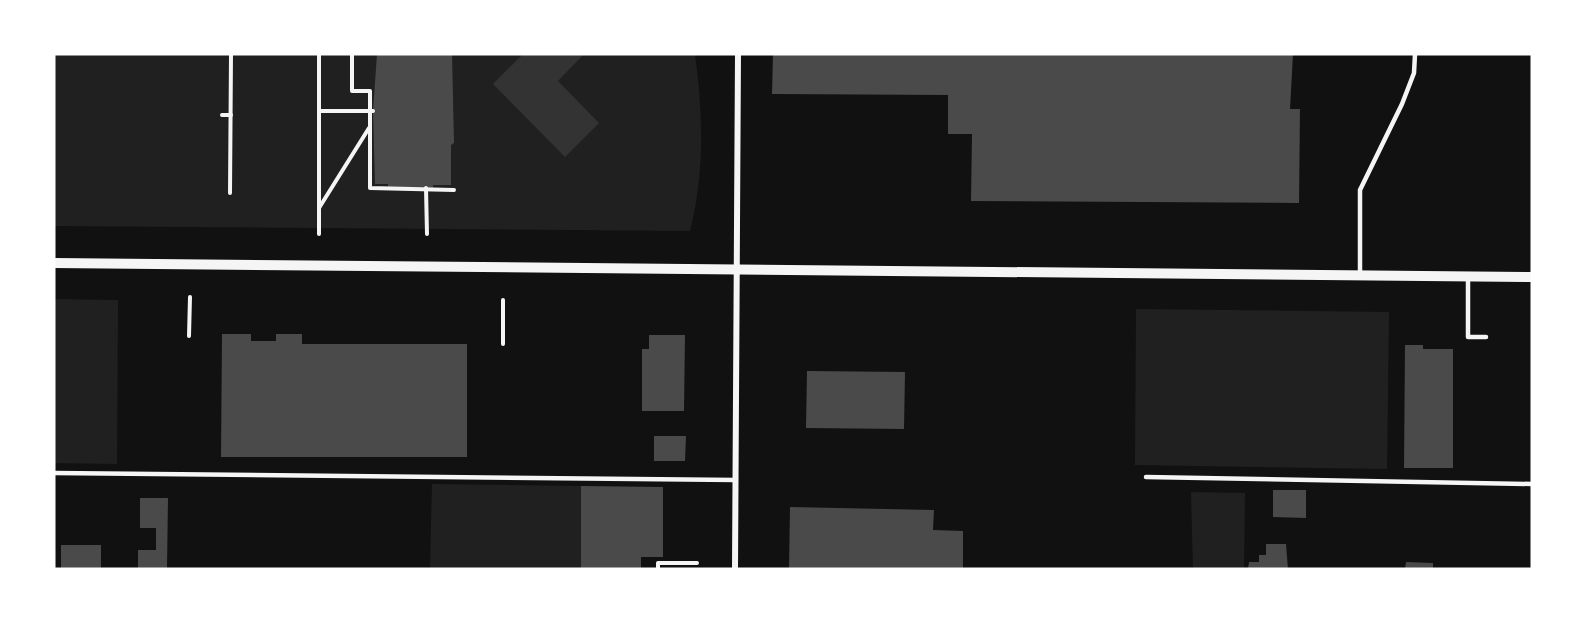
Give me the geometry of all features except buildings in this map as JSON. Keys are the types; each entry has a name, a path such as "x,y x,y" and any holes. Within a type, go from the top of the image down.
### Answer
{"street":[{"path":"735,569 738,54"},
{"path":"54,263 1532,277"}],"lane":[{"path":"1360,276 1360,190 1406,94 1414,73 1414,54"},
{"path":"1468,276 1468,337 1486,337"},
{"path":"54,473 736,480"},
{"path":"1146,477 1532,484"}],"path":[{"path":"230,193 231,54"},
{"path":"319,54 319,234"},
{"path":"352,54 352,91 370,92 370,188 454,190"},
{"path":"319,111 371,111"},
{"path":"222,115 231,115"},
{"path":"319,209 369,128"},
{"path":"426,188 427,234"},
{"path":"189,336 190,297"},
{"path":"503,300 503,344"},
{"path":"657,569 658,563 697,563"}],"shaded area":[{"path":"54,54 695,54 700,99 701,143 698,187 690,231 54,226"},
{"path":"523,54 584,54 558,81 599,123 565,157 493,84"},
{"path":"54,299 118,300 117,464 54,463"},
{"path":"1136,309 1389,312 1387,469 1135,465"},
{"path":"432,484 581,486 581,569 430,569"},
{"path":"1191,492 1245,493 1244,569 1193,569"}]}
